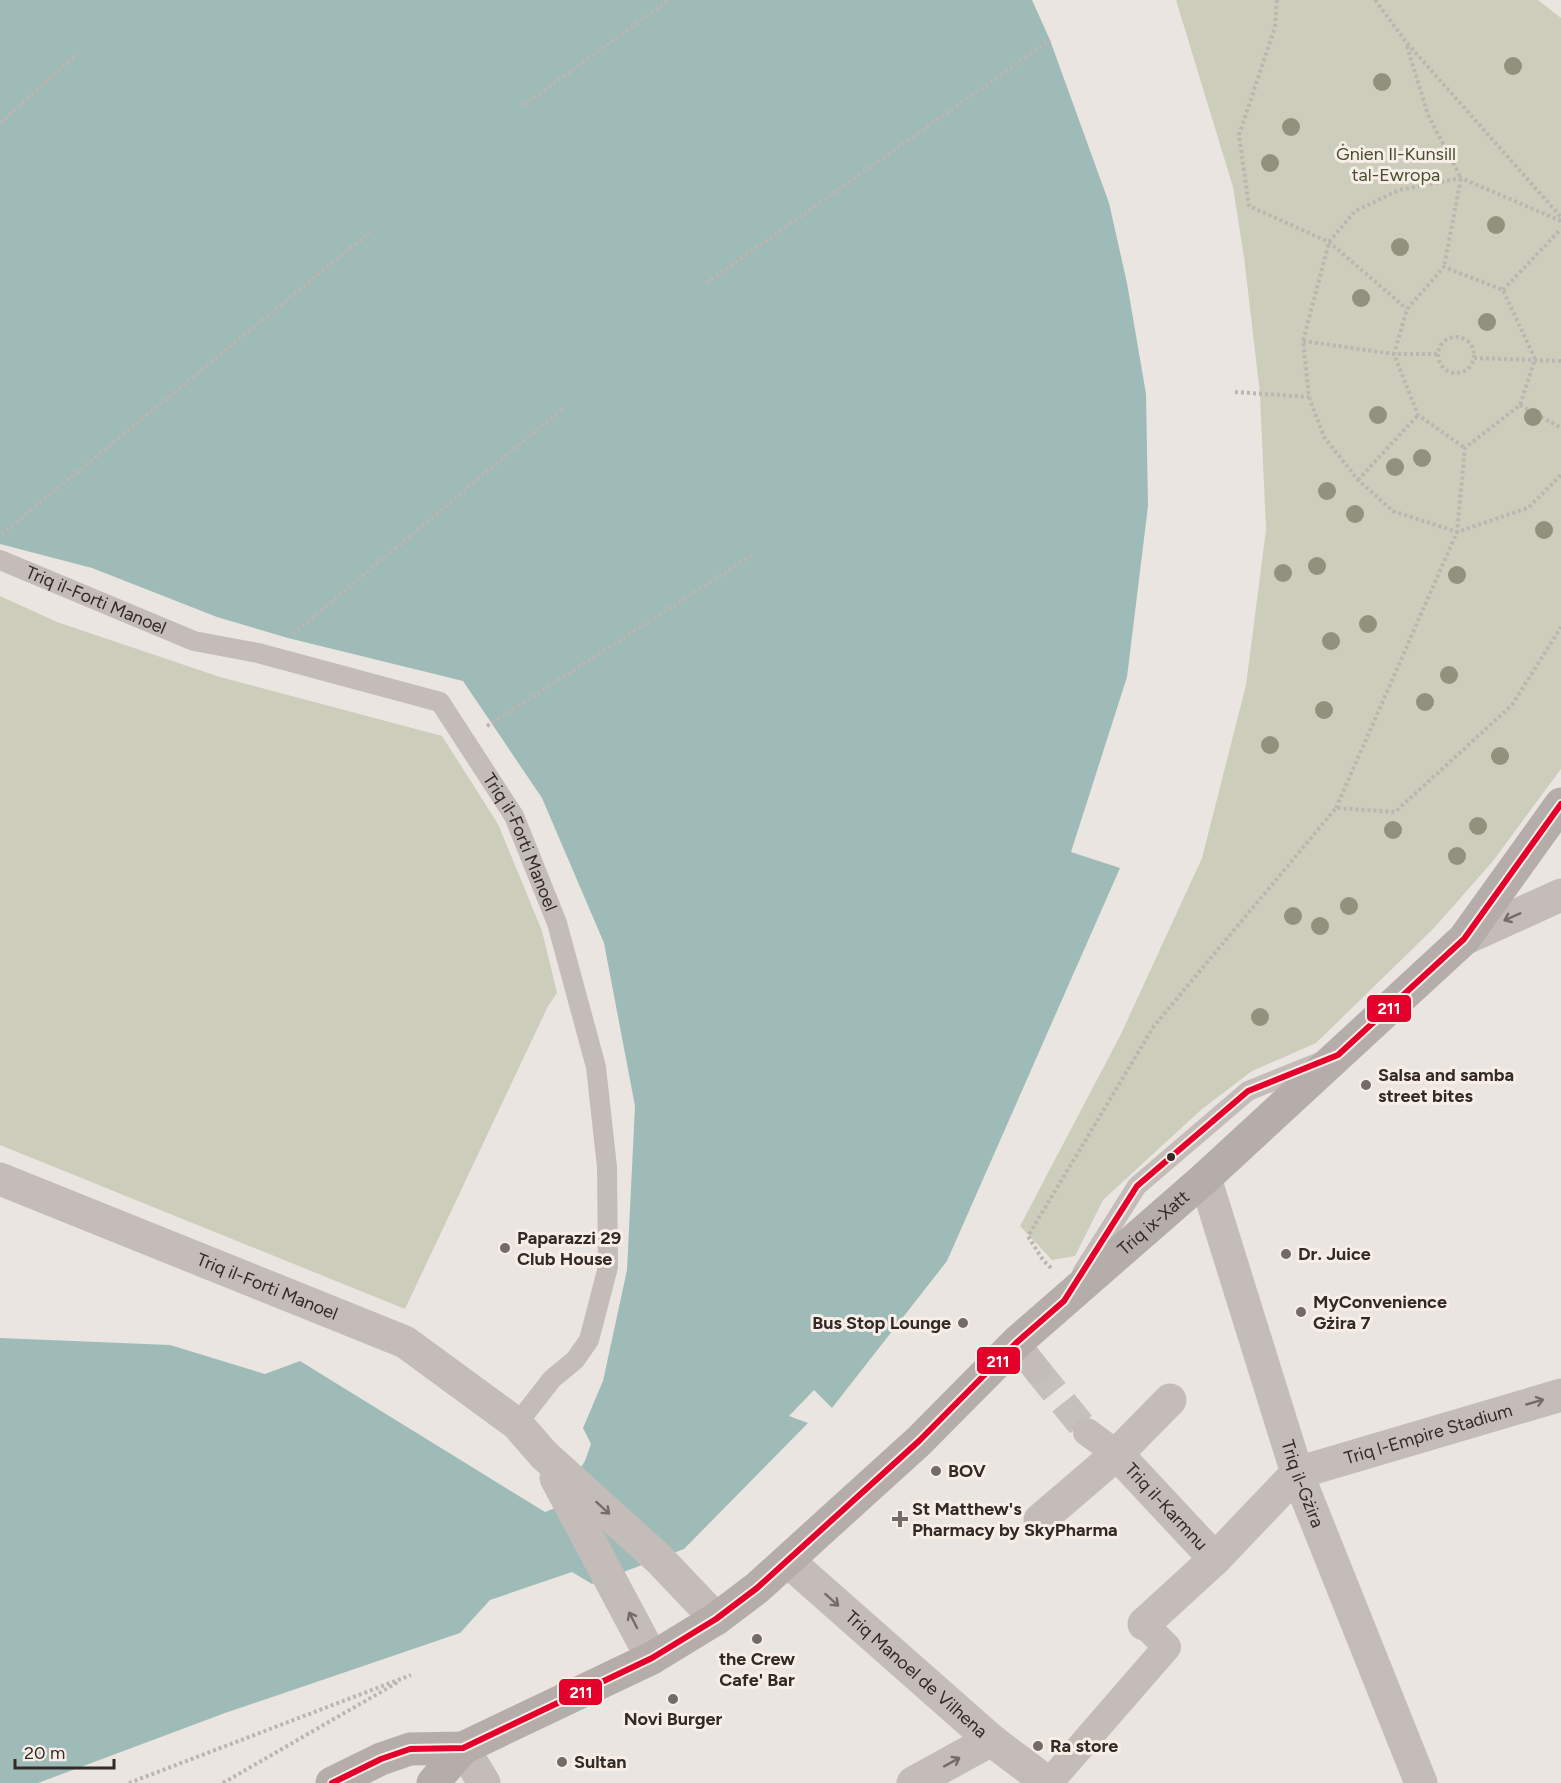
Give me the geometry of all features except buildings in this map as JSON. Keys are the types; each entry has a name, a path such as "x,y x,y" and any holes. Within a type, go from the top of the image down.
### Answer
{"main road":[{"name":"Triq ix-Xatt","path":"433,1783 463,1748 652,1658 716,1619 757,1588 919,1441 1016,1343 1060,1287 1205,1178 1464,939 1561,804"},
{"name":"Triq ix-Xatt","path":"332,1783 381,1759 410,1749 463,1748"}],"street":[{"path":"1464,939 1561,895"},
{"name":"Triq il-Gżira","path":"1205,1178 1297,1473 1421,1783"},
{"name":"Triq il-Forti Manoel","path":"0,1179 405,1342 517,1424 544,1455 659,1559 716,1619"},
{"path":"1016,1343 1037,1370"},
{"name":"Triq l-Empire Stadium","path":"1297,1473 1561,1395"},
{"name":"Triq il-Karmnu","path":"1040,1520 1118,1454 1170,1400"},
{"path":"1087,1432 1118,1454"},
{"name":"Triq il-Karmnu","path":"1118,1454 1215,1559"},
{"name":"Triq il-Forti Manoel","path":"544,1455 652,1658"},
{"name":"Triq il-Karmnu","path":"1048,1783 1167,1647 1144,1624 1215,1559 1297,1473"},
{"name":"Triq Manoel de Vilhena","path":"788,1561 991,1740 1048,1783"},
{"path":"914,1783 991,1740"},
{"path":"463,1748 484,1783"}],"lane":[{"name":"Triq il-Forti Manoel","path":"0,560 194,641 258,653 440,702 514,816 557,923 596,1067 607,1167 608,1268 589,1340 575,1360 552,1379 517,1424"},
{"path":"1060,1287 1137,1186 1248,1090 1338,1055"}],"path":[{"path":"524,105 669,0"},
{"path":"1277,0 1275,27 1239,135 1249,206 1329,242 1407,309"},
{"path":"1375,0 1406,42 1561,219"},
{"path":"706,283 1050,40"},
{"path":"1406,42 1428,115 1461,178 1444,267 1407,309 1394,354 1418,415 1465,448"},
{"path":"0,123 77,54"},
{"path":"1561,219 1461,178 1390,194 1355,211 1329,242 1303,341 1309,397 1324,437 1358,480 1393,511 1457,532 1528,508 1561,476"},
{"path":"1503,290 1561,229"},
{"path":"0,536 370,232"},
{"path":"1060,1287 1028,1236 1154,1026 1336,808 1457,532 1465,448 1520,405 1535,359 1503,290 1444,267"},
{"path":"1458,338 1468,342 1474,351 1474,358 1469,369 1458,374 1446,370 1438,354 1447,340 1458,338"},
{"path":"1303,341 1394,354 1438,354"},
{"path":"1474,358 1561,361"},
{"path":"1235,392 1309,397"},
{"path":"1520,405 1561,428"},
{"path":"288,638 564,407"},
{"path":"1358,480 1418,415"},
{"path":"482,729 754,554"},
{"path":"1336,808 1395,812 1512,705 1561,627"},
{"path":"129,1783 411,1675 224,1783"}],"green space":[{"name":"Ġnien Il-Kunsill tal-Ewropa","path":"1176,0 1538,0 1561,18 1561,769 1493,861 1434,928 1316,1043 1252,1071 1202,1109 1103,1200 1075,1256 1052,1260 1020,1226 1121,1034 1202,858 1246,685 1266,530 1260,394 1244,257 1233,187"},
{"path":"0,596 57,622 220,677 442,736 498,824 542,931 557,993 548,1006 405,1309 0,1145"}],"water":[{"path":"0,0 1032,0 1050,40 1109,203 1127,283 1146,394 1148,506 1127,677 1071,852 1120,868 947,1261 832,1408 814,1390 789,1416 808,1423 684,1549 592,1584 572,1572 490,1600 460,1633 225,1713 38,1783 0,1783 0,1338 170,1345 265,1374 300,1361 545,1512 555,1508 585,1461 591,1444 583,1428 603,1381 627,1270 635,1106 604,943 542,798 463,681 288,638 217,617 92,568 0,544"}],"tunnel":[{"path":"1037,1370 1087,1432"}],"transit line":[{"name":"211","path":"332,1783 381,1759 410,1749 463,1748 652,1658 716,1619 757,1588 919,1441 1016,1343 1064,1301 1137,1186 1248,1091 1338,1055 1464,939 1561,804"}],"place":[{"name":"Salsa and samba street bites","path":"1366,1085"},
{"name":"Paparazzi 29 Club House","path":"505,1248"},
{"name":"Dr. Juice","path":"1286,1254"},
{"name":"MyConvenience Gżira 7","path":"1301,1312"},
{"name":"Bus Stop Lounge","path":"963,1323"},
{"name":"BOV","path":"936,1471"},
{"name":"St Matthew's Pharmacy by SkyPharma","path":"900,1519"},
{"name":"the Crew Cafe' Bar","path":"757,1639"},
{"name":"Novi Burger","path":"673,1699"},
{"name":"Ra store","path":"1038,1746"},
{"name":"Sultan","path":"562,1762"}]}
